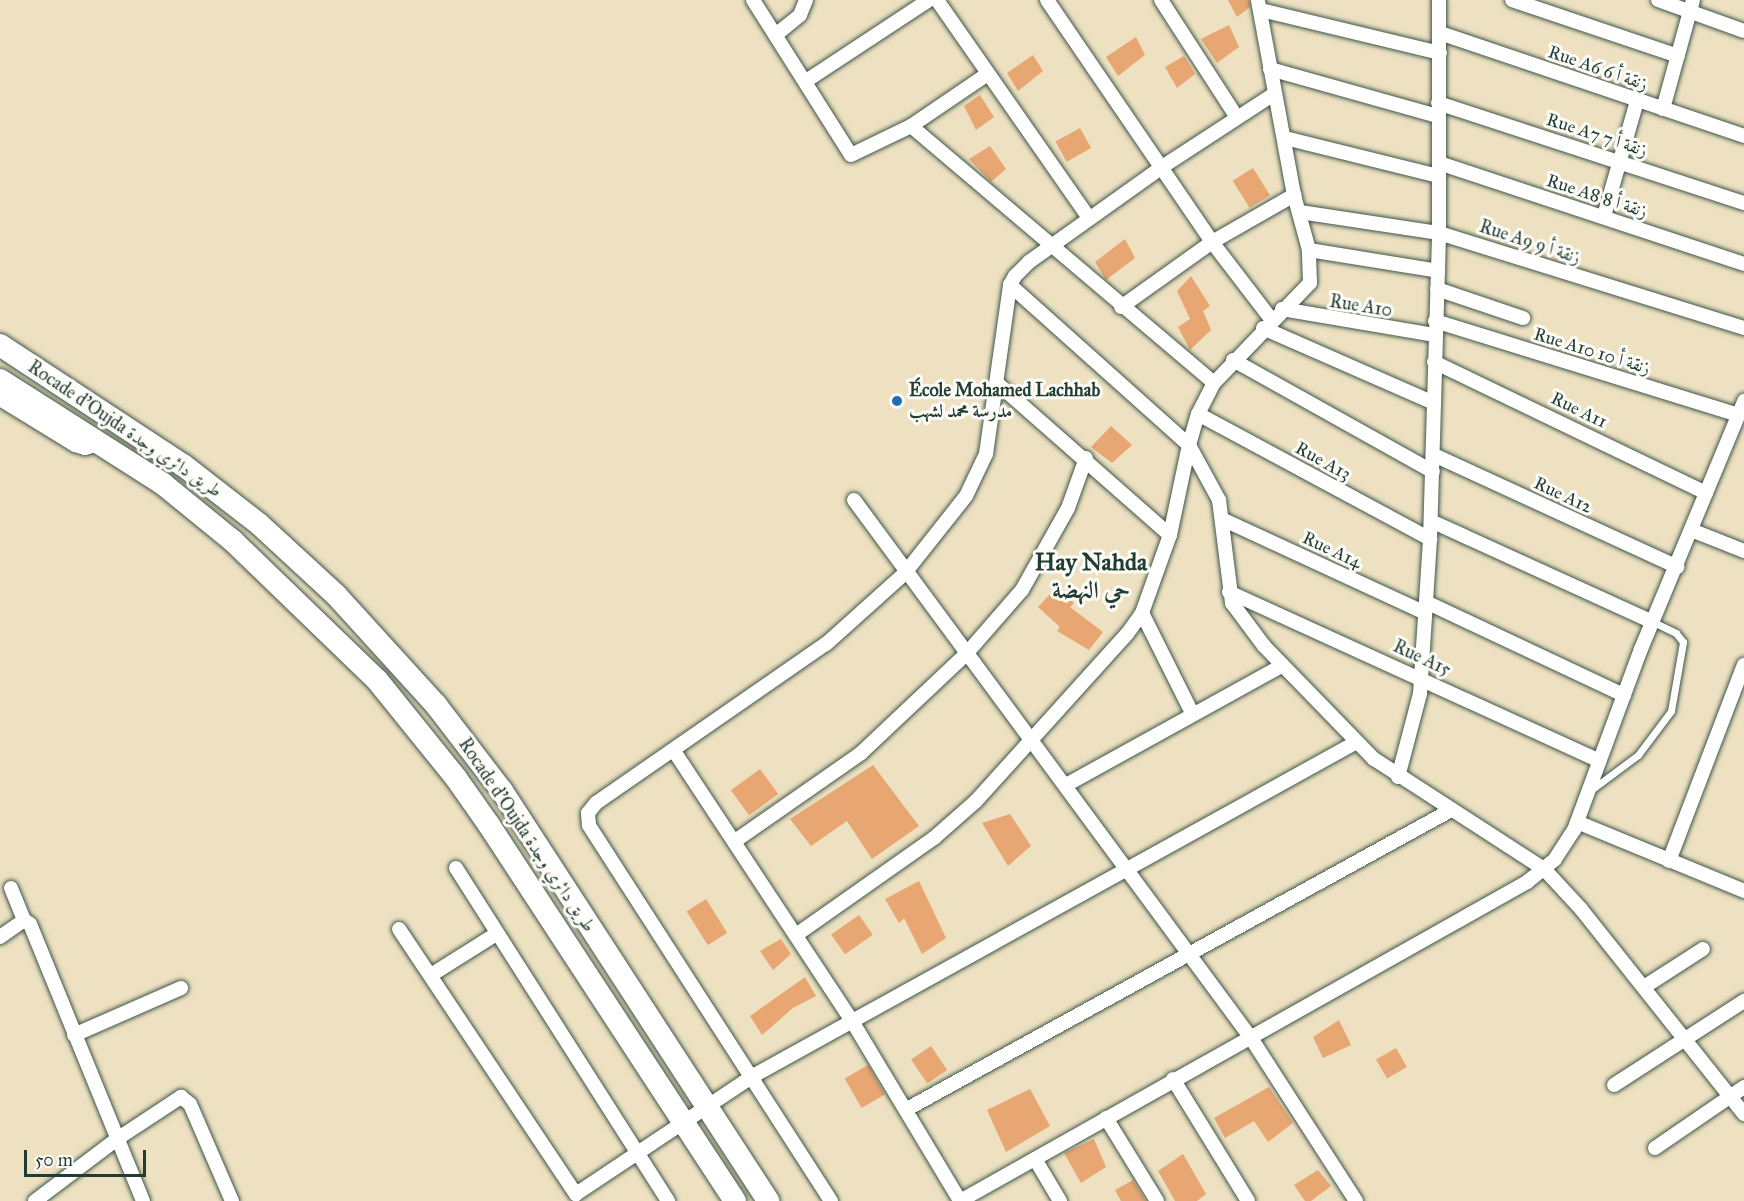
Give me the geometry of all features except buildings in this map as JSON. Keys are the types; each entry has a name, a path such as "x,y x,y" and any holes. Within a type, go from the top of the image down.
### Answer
{"highway":[{"name":"Rocade d'Oujda طريق دائري وجدة","path":"0,345 183,465 259,524 336,596 436,705 502,791 768,1201"},
{"name":"Rocade d'Oujda طريق دائري وجدة","path":"0,380 163,484 233,541 377,680 469,797 735,1201"}],"street":[{"path":"753,0 778,33 850,155 911,126 986,75"},
{"path":"778,33 800,15 806,0"},
{"path":"806,81 929,0"},
{"path":"937,0 986,75 1089,218"},
{"path":"1047,0 1267,324 1434,403"},
{"path":"1161,0 1236,116"},
{"path":"1398,777 1417,713 1422,677 1431,521 1439,233 1439,0"},
{"path":"1512,0 1678,56"},
{"path":"1658,0 1692,6 1744,31"},
{"path":"796,935 934,838 976,801 1032,741 1142,613 1170,535 1198,414 1214,383 1233,360 1310,283 1309,250 1294,195 1259,5 1440,53"},
{"path":"1663,109 1692,6"},
{"name":"Rue A6 زنقة أ 6","path":"1440,33 1744,136"},
{"name":"Rue A7 زنقة أ 7","path":"1270,69 1438,109 1620,160 1744,203"},
{"path":"831,1201 753,1076 589,825 588,813 596,803 826,644 905,573 937,538 977,475 986,454 998,384 1010,285 1029,262 1050,246 1236,116 1274,94"},
{"path":"1604,216 1637,101"},
{"path":"911,126 1121,307 1214,383"},
{"name":"Rue A8 زنقة أ 8","path":"1285,138 1439,169 1604,216 1744,264"},
{"path":"1121,307 1212,242 1294,195"},
{"name":"Rue A9 زنقة أ 9","path":"1300,212 1439,233 1744,328"},
{"path":"1309,250 1438,271"},
{"path":"1010,285 1189,445 1212,483 1224,520 1229,592 1237,613 1282,666 1355,743 1398,777 1544,869 1644,987 1744,1114"},
{"path":"1437,289 1523,318"},
{"name":"Rue A10","path":"1282,309 1435,328"},
{"name":"Rue A10 زنقة أ 10","path":"1435,328 1741,408"},
{"path":"1233,360 1433,471"},
{"name":"Rue A11","path":"1434,362 1706,493"},
{"path":"998,384 1086,458 1170,535"},
{"path":"0,399 75,446 85,448 102,443"},
{"path":"674,751 852,1022 960,1201 1173,1079 1251,1038 1527,882 1544,869 1566,844 1577,822 1624,695 1741,408"},
{"name":"Rue A13","path":"1198,414 1430,539"},
{"name":"Rue A12","path":"1434,456 1677,567"},
{"path":"735,841 861,753 967,653 1022,590 1068,508 1086,458"},
{"path":"854,500 905,573 1066,785 1251,1038 1356,1201"},
{"name":"Rue A14","path":"1224,520 1624,695"},
{"path":"1431,521 1653,622"},
{"path":"1691,530 1744,551"},
{"name":"Rue A15","path":"1229,592 1422,677 1599,760"},
{"path":"1142,613 1192,713"},
{"path":"1669,861 1744,665"},
{"path":"1066,785 1192,713 1282,666"},
{"path":"399,929 576,1194 638,1154 682,1120 753,1076 1355,743"},
{"path":"907,1110 1451,810"},
{"path":"1577,822 1744,891"},
{"path":"456,868 668,1201"},
{"path":"11,888 24,920 30,924 143,1201"},
{"path":"0,937 24,920"},
{"path":"431,975 496,934"},
{"path":"1644,987 1704,949"},
{"path":"75,1035 181,988"},
{"path":"1614,1085 1744,1001"},
{"path":"1173,1079 1248,1201"},
{"path":"1655,1148 1744,1088"},
{"path":"35,1201 117,1139 181,1097 190,1104 231,1201"},
{"path":"1106,1118 1157,1201"},
{"path":"1035,1159 1060,1201"}],"lane":[{"path":"1587,793 1638,755 1671,711 1683,642 1676,633 1653,622"}],"place":[{"name":"École Mohamed Lachhab مدرسة محمد لشهب","path":"897,401"}],"district":[{"name":"Hay Nahda حي النهضة","path":"1091,577"}]}
